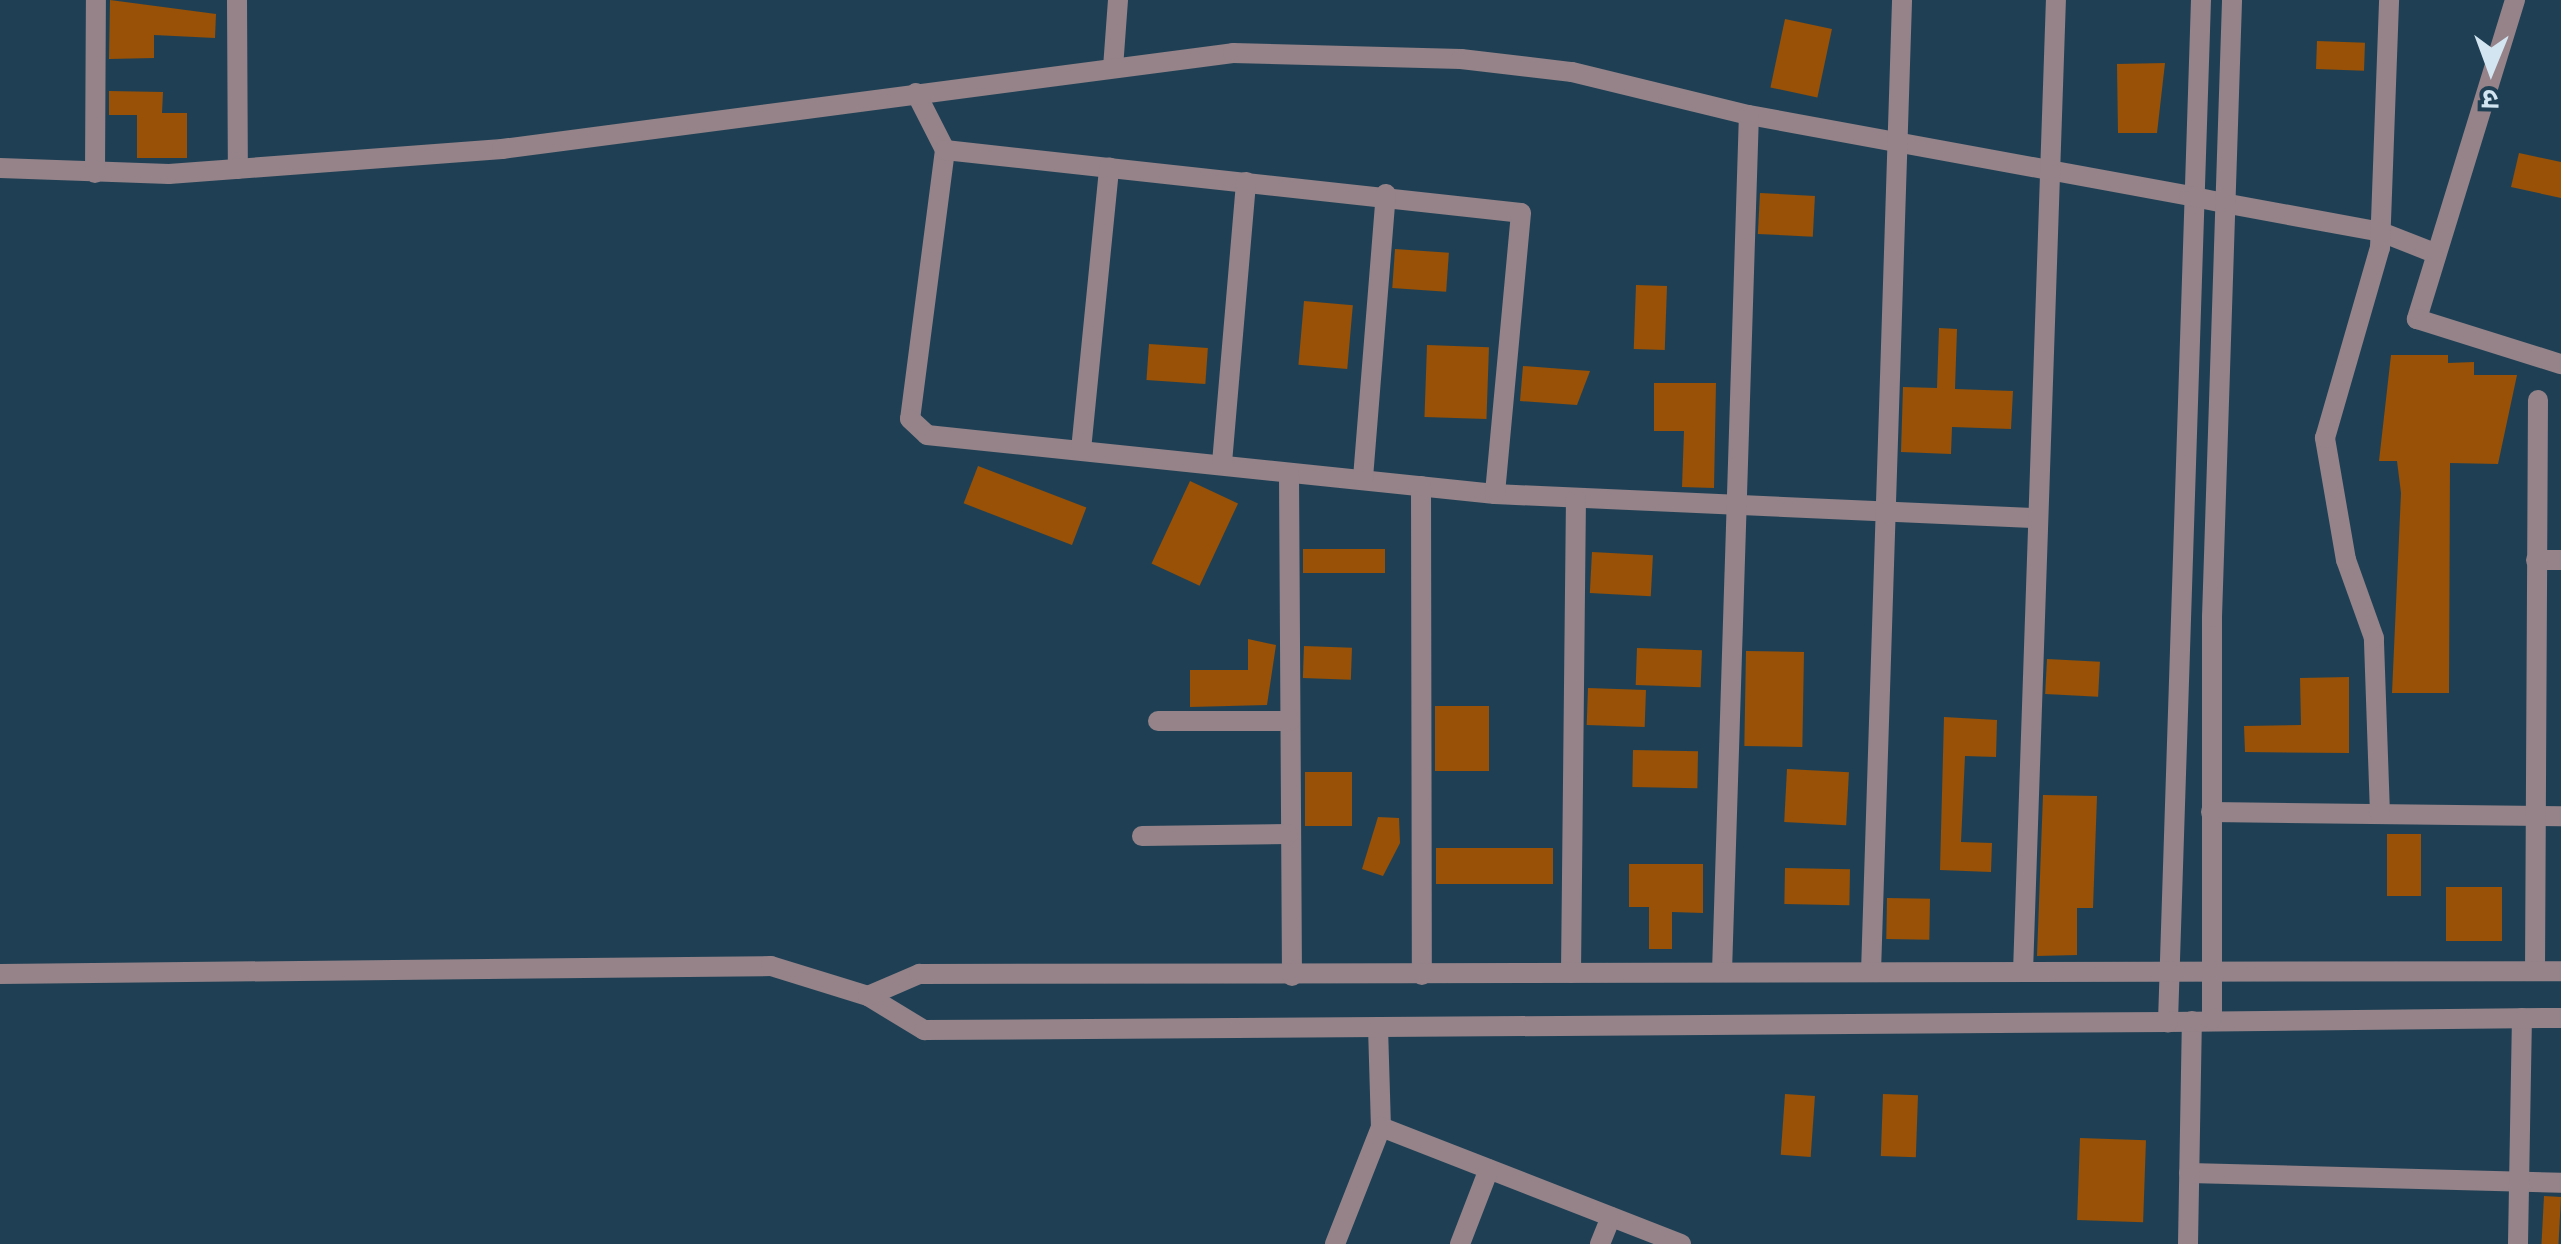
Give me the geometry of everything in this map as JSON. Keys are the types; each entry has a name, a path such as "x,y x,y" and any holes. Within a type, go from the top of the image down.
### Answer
{"street":[{"path":"95,172 96,0"},
{"path":"237,0 238,169"},
{"path":"1113,68 1118,0"},
{"path":"1871,972 1880,513 1902,0"},
{"path":"2023,972 2032,518 2056,0"},
{"path":"2168,1022 2189,196 2201,0"},
{"path":"2188,1244 2189,1173 2202,1020 2212,974 2210,812 2232,0"},
{"path":"2380,814 2374,638 2346,560 2326,438 2381,232 2389,0"},
{"path":"2515,0 2416,304 2424,328 2561,364"},
{"path":"0,168 95,172 238,169 502,150 1233,53 1461,59 1638,84 1749,115 2049,174 2381,232 2432,252"},
{"path":"916,93 945,150 910,419 926,435 1222,462 1289,474 1363,478 1495,494 1732,508 2032,518"},
{"path":"1722,972 1732,508 1749,115"},
{"path":"945,150 1386,194 1521,214 1495,494"},
{"path":"1081,450 1110,167"},
{"path":"1222,462 1246,182"},
{"path":"1363,478 1386,194"},
{"path":"2534,971 2530,816 2538,400"},
{"path":"1289,474 1288,834 1292,976"},
{"path":"1420,486 1422,975"},
{"path":"1571,973 1576,498"},
{"path":"2536,560 2561,560"},
{"path":"1158,720 1290,721"},
{"path":"2210,812 2561,816"},
{"path":"1142,836 1288,834"},
{"path":"0,974 771,966 868,996 924,1030 2561,1018"},
{"path":"868,996 919,974 2561,971"},
{"path":"2518,1244 2522,1018"},
{"path":"1335,1244 1381,1127 1378,1027"},
{"path":"1381,1127 1681,1244"},
{"path":"1460,1244 1489,1169"},
{"path":"2189,1173 2561,1183"},
{"path":"1600,1244 1611,1217"}],"building":[{"path":"110,0 216,14 215,38 154,35 154,58 109,59"},
{"path":"1785,19 1832,29 1817,97 1770,87"},
{"path":"2317,41 2365,43 2364,71 2316,69"},
{"path":"2165,63 2157,133 2118,133 2117,64"},
{"path":"109,91 163,92 162,113 187,113 187,158 137,158 137,115 109,115"},
{"path":"2519,153 2561,162 2561,198 2511,187"},
{"path":"1760,193 1815,196 1813,237 1758,234"},
{"path":"1395,249 1449,253 1446,292 1392,288"},
{"path":"1636,285 1667,286 1665,350 1634,349"},
{"path":"1304,301 1353,305 1347,369 1298,365"},
{"path":"1939,328 1957,329 1955,389 2013,391 2011,429 1952,427 1951,454 1901,452 1903,387 1937,388"},
{"path":"1149,344 1208,348 1205,384 1146,380"},
{"path":"1427,345 1489,347 1486,419 1424,417"},
{"path":"2391,355 2448,355 2448,363 2474,362 2474,375 2517,375 2498,464 2450,463 2449,693 2392,693 2401,493 2397,461 2379,461"},
{"path":"1523,366 1590,371 1577,405 1520,401"},
{"path":"1654,383 1716,383 1714,488 1682,487 1684,431 1654,431"},
{"path":"978,466 1086,508 1072,545 964,503"},
{"path":"1190,481 1238,503 1200,586 1152,563"},
{"path":"1303,549 1385,549 1385,573 1303,573"},
{"path":"1592,552 1653,555 1651,596 1590,593"},
{"path":"1248,639 1276,645 1267,705 1190,707 1190,670 1248,670"},
{"path":"1304,646 1352,648 1351,680 1303,678"},
{"path":"1637,648 1702,650 1701,687 1636,685"},
{"path":"1746,651 1804,652 1802,747 1744,746"},
{"path":"2047,659 2100,662 2098,697 2045,694"},
{"path":"2349,677 2349,753 2245,752 2244,726 2301,725 2300,678"},
{"path":"1588,688 1646,690 1645,727 1587,725"},
{"path":"1435,706 1489,706 1489,771 1435,771"},
{"path":"1944,717 1997,720 1996,757 1965,756 1961,842 1992,843 1991,872 1940,870"},
{"path":"1633,750 1698,751 1697,788 1632,787"},
{"path":"1787,769 1849,772 1846,825 1784,822"},
{"path":"1305,772 1352,772 1352,826 1305,826"},
{"path":"2043,795 2097,796 2093,908 2077,908 2077,955 2037,956"},
{"path":"1378,817 1399,818 1400,843 1383,876 1362,869"},
{"path":"2387,834 2421,834 2421,896 2387,896"},
{"path":"1436,848 1553,848 1553,884 1436,884"},
{"path":"1629,864 1703,864 1703,913 1672,912 1672,949 1649,949 1649,907 1629,907"},
{"path":"1785,868 1850,869 1849,905 1784,904"},
{"path":"2446,887 2502,887 2502,941 2446,941"},
{"path":"1887,898 1930,899 1929,940 1886,939"},
{"path":"1785,1094 1815,1096 1811,1157 1781,1155"},
{"path":"1883,1094 1918,1095 1916,1157 1881,1156"},
{"path":"2080,1138 2146,1140 2143,1222 2077,1220"},
{"path":"2544,1196 2561,1197 2559,1244 2541,1244"}]}
